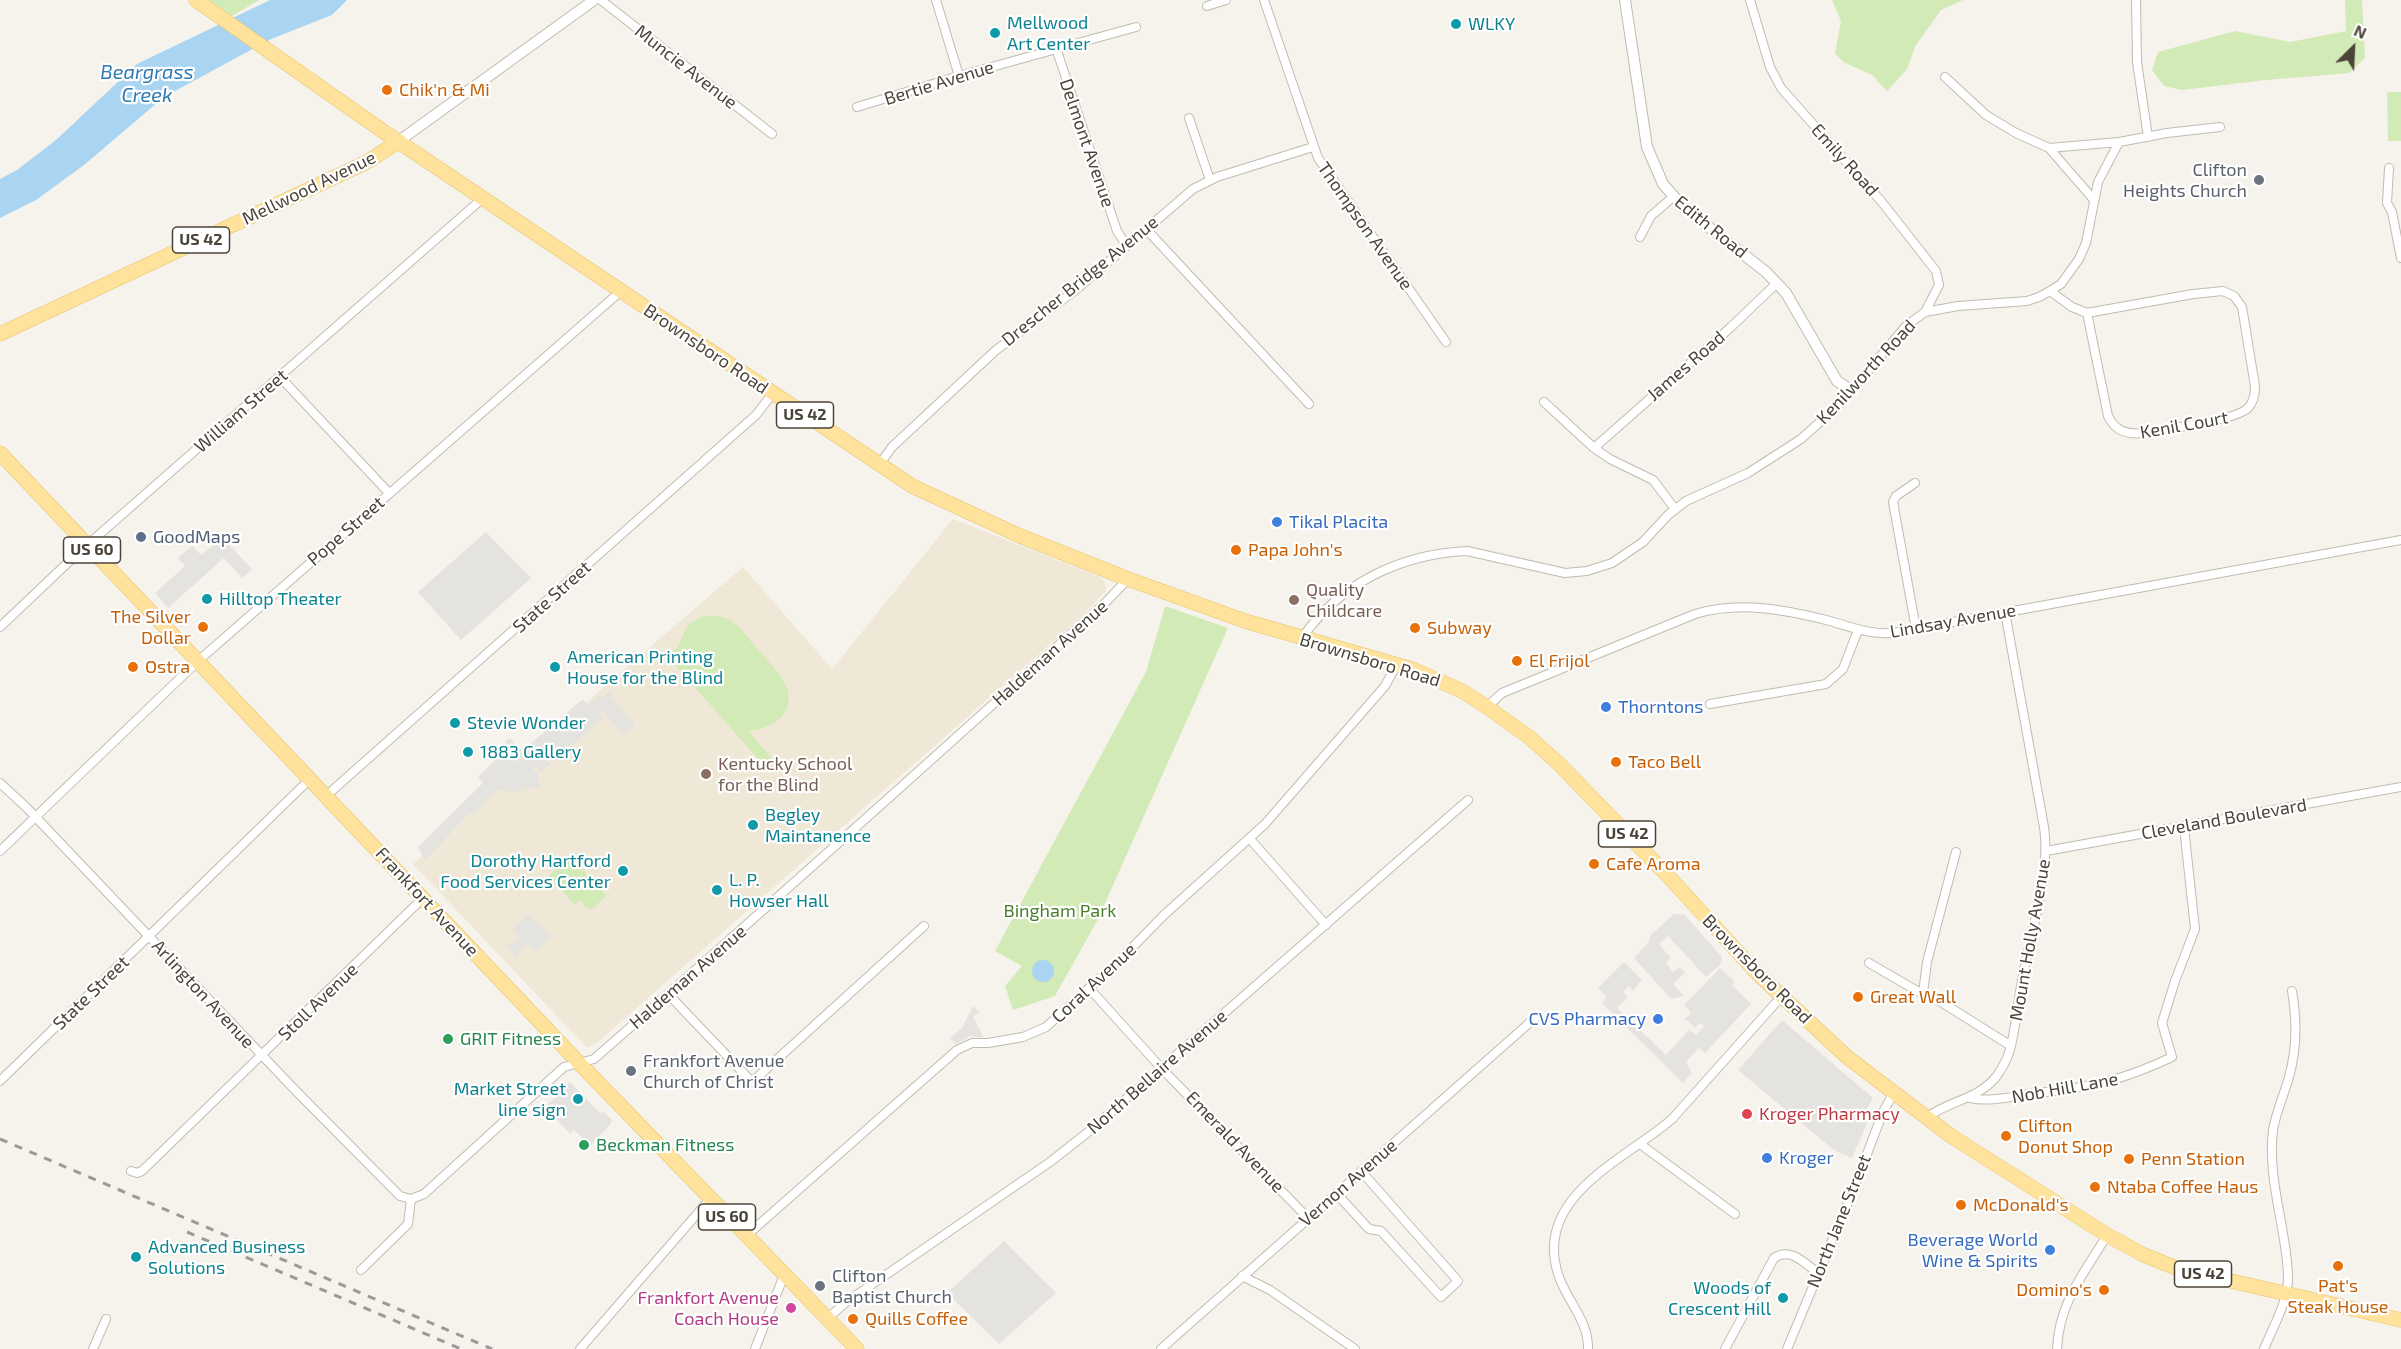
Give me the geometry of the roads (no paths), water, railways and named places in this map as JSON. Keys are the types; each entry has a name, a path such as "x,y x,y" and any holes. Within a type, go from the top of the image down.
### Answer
{"main road":[{"name":"US 42","path":"196,0 399,141"},
{"name":"Brownsboro Road","path":"399,141 912,486 1009,531 1128,579 1245,621 1397,664 1435,678 1487,706 1529,736 1558,763 1781,997 1847,1057 1926,1118 2039,1194 2107,1235 2144,1255 2180,1269 2401,1320"},
{"name":"Mellwood Avenue","path":"0,334 367,162 399,141"},
{"name":"Frankfort Avenue","path":"0,453 579,1063 857,1349"}],"street":[{"name":"Mellwood Avenue","path":"399,141 594,0"},
{"name":"Muncie Avenue","path":"601,0 772,134"},
{"path":"936,0 959,76"},
{"path":"1206,6 1226,0"},
{"name":"Thompson Avenue","path":"1264,0 1318,158 1446,342"},
{"name":"Edith Road","path":"1625,0 1647,147 1663,184 1683,207 1748,257 1777,283 1786,293 1837,381 1851,390"},
{"name":"Emily Road","path":"1750,0 1770,67 1781,88 1881,201 1936,271 1939,285 1924,312"},
{"path":"2136,0 2137,62 2148,137"},
{"path":"1056,48 1136,27"},
{"name":"Bertie Avenue","path":"856,107 1056,48"},
{"name":"Delmont Avenue","path":"1056,48 1118,231 1127,246"},
{"path":"1945,77 1986,115 2016,133 2049,148 2094,200"},
{"path":"1189,118 1210,180"},
{"path":"2049,148 2119,142 2167,133 2220,127"},
{"name":"Kenilworth Road","path":"1302,638 1317,617 1361,581 1380,570 1405,561 1449,552 1467,551 1565,573 1587,572 1612,563 1627,554 1686,501 1748,473 1775,457 1831,412 1906,326 1924,312 1958,306 2027,301 2040,297 2061,284 2079,260 2086,243 2094,200 2103,169 2119,142"},
{"name":"Drescher Bridge Avenue","path":"879,465 892,447 995,351 1078,288 1186,195 1210,180 1313,147"},
{"path":"2389,168 2387,203 2392,212 2401,258"},
{"path":"1640,237 1651,216 1673,197"},
{"name":"William Street","path":"0,627 87,545 483,198"},
{"path":"1146,229 1309,404"},
{"name":"James Road","path":"1594,448 1731,327 1777,283"},
{"name":"Pope Street","path":"0,851 198,661 621,291"},
{"path":"2050,291 2072,307 2087,313"},
{"name":"Kenil Court","path":"2223,291 2234,296 2243,312 2255,386 2251,406 2235,416 2143,433 2132,434 2120,431 2108,416 2087,313 2210,292 2223,291"},
{"path":"280,377 389,494"},
{"name":"State Street","path":"326,796 756,414 772,393"},
{"path":"1544,402 1594,448 1610,459 1653,480 1675,509"},
{"path":"1915,483 1896,496 1893,502 1916,629"},
{"name":"Lindsay Avenue","path":"1487,706 1502,693 1712,609 1734,606 1766,608 1884,634 2401,540"},
{"name":"Haldeman Avenue","path":"411,1199 424,1194 564,1067 594,1059 781,896 916,772 1039,664 1128,579"},
{"name":"Mount Holly Avenue","path":"1926,1118 1945,1106 1970,1098 1984,1089 1998,1074 2011,1046 2046,851 2044,827 2005,612"},
{"path":"1710,704 1826,684 1844,669 1858,630"},
{"name":"Coral Avenue","path":"746,1236 967,1041 1023,1037 1039,1032 1089,988 1164,915 1250,839 1385,686 1397,664"},
{"name":"State Street","path":"0,1081 310,779"},
{"name":"Arlington Avenue","path":"0,783 36,817 262,1056 400,1196 411,1199"},
{"name":"Cleveland Boulevard","path":"2046,851 2401,787"},
{"name":"North Bellaire Avenue","path":"827,1318 845,1303 1087,1134 1468,800"},
{"name":"Nob Hill Lane","path":"1970,1098 1986,1101 2106,1083 2147,1069 2172,1057 2162,1023 2195,929 2184,827"},
{"path":"1250,839 1326,925"},
{"path":"1923,993 1927,962 1956,852"},
{"name":"Stoll Avenue","path":"131,1171 137,1173 142,1171 423,898"},
{"path":"668,994 752,1082 924,926"},
{"path":"1869,963 1938,1000 2011,1046"},
{"name":"Emerald Avenue","path":"1089,988 1161,1069 1308,1218"},
{"path":"2264,1349 2286,1293 2288,1276 2274,1187 2272,1157 2273,1130 2294,1057 2296,1031 2292,991"},
{"path":"1588,1349 1583,1324 1564,1290 1556,1269 1556,1234 1567,1208 1600,1170 1640,1144 1679,1112 1781,997"},
{"name":"Vernon Avenue","path":"1161,1349 1536,1017"},
{"name":"North Jane Street","path":"1787,1349 1883,1112 1893,1094"},
{"path":"1640,1144 1735,1214"},
{"path":"1336,1193 1369,1229 1382,1231 1441,1297 1458,1281 1361,1171"},
{"path":"361,1270 408,1224 411,1199"},
{"path":"580,1349 710,1199"},
{"path":"2057,1349 2059,1325 2066,1302 2107,1235"},
{"path":"1725,1349 1774,1258 1786,1252 1790,1253 1818,1273"},
{"path":"754,1349 784,1275"},
{"path":"1242,1276 1270,1290 1355,1349"},
{"path":"93,1349 106,1319"}],"water":[{"name":"Beargrass Creek","path":"270,0 347,0 332,15 271,39 164,97 84,165 36,200 0,218 0,179 17,170 56,140 137,64"},
{"path":"1043,960 1051,963 1054,971 1051,979 1043,982 1035,979 1032,971 1035,963"}],"railway":[{"path":"0,1139 492,1349"},
{"path":"187,1232 461,1349"}],"place":[{"name":"WLKY","path":"1456,24"},
{"name":"Mellwood Art Center","path":"995,33"},
{"name":"Chik'n & Mi","path":"387,90"},
{"name":"Clifton Heights Church","path":"2259,180"},
{"name":"Tikal Placita","path":"1277,522"},
{"name":"GoodMaps","path":"141,537"},
{"name":"Papa John's","path":"1236,550"},
{"name":"Hilltop Theater","path":"207,599"},
{"name":"Quality Childcare","path":"1294,600"},
{"name":"The Silver Dollar","path":"203,627"},
{"name":"Subway","path":"1415,628"},
{"name":"El Frijol","path":"1517,661"},
{"name":"Ostra","path":"133,667"},
{"name":"American Printing House for the Blind","path":"555,667"},
{"name":"Thorntons","path":"1606,707"},
{"name":"Stevie Wonder","path":"455,723"},
{"name":"1883 Gallery","path":"468,752"},
{"name":"Taco Bell","path":"1616,762"},
{"name":"Kentucky School for the Blind","path":"706,774"},
{"name":"Begley Maintanence","path":"753,825"},
{"name":"Cafe Aroma","path":"1594,864"},
{"name":"Dorothy Hartford Food Services Center","path":"623,871"},
{"name":"L. P. Howser Hall","path":"717,890"},
{"name":"Great Wall","path":"1858,997"},
{"name":"CVS Pharmacy","path":"1658,1019"},
{"name":"GRIT Fitness","path":"448,1039"},
{"name":"Frankfort Avenue Church of Christ","path":"631,1071"},
{"name":"Market Street line sign","path":"578,1099"},
{"name":"Kroger Pharmacy","path":"1747,1114"},
{"name":"Clifton Donut Shop","path":"2006,1136"},
{"name":"Beckman Fitness","path":"584,1145"},
{"name":"Kroger","path":"1767,1158"},
{"name":"Penn Station","path":"2129,1159"},
{"name":"Ntaba Coffee Haus","path":"2095,1187"},
{"name":"McDonald's","path":"1961,1205"},
{"name":"Beverage World Wine & Spirits","path":"2050,1250"},
{"name":"Advanced Business Solutions","path":"136,1257"},
{"name":"Pat's Steak House","path":"2338,1266"},
{"name":"Clifton Baptist Church","path":"820,1286"},
{"name":"Domino's","path":"2104,1290"},
{"name":"Woods of Crescent Hill","path":"1783,1298"},
{"name":"Frankfort Avenue Coach House","path":"791,1308"},
{"name":"Quills Coffee","path":"853,1319"}],"park label":[{"name":"Bingham Park","path":"1060,911"}]}
